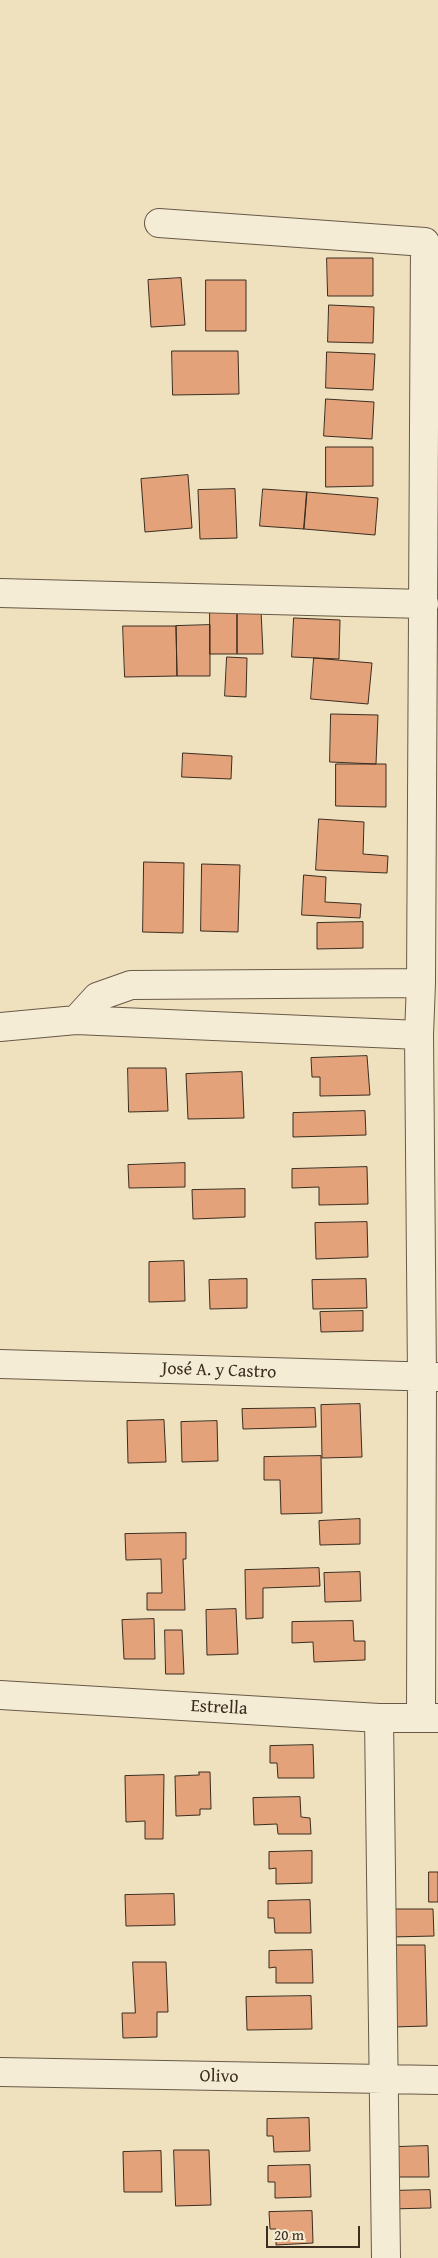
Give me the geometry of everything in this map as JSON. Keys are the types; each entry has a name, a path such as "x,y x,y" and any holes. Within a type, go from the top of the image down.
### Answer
{"street":[{"path":"158,223 425,242 424,604 419,1035 430,1377 429,1718"},
{"path":"0,593 424,604"},
{"path":"76,1020 97,997 132,985 421,983"},
{"path":"0,1027 76,1020 419,1035"},
{"name":"José A. y Castro","path":"0,1364 430,1377"},
{"name":"Estrella","path":"0,1695 379,1718 429,1718"},
{"path":"379,1718 382,2080 386,2258"},
{"name":"Olivo","path":"0,2072 438,2080"}],"building":[{"path":"327,258 373,258 373,296 328,296"},
{"path":"181,278 185,325 151,327 148,280"},
{"path":"206,280 246,280 246,331 206,331"},
{"path":"329,305 374,307 373,343 328,342"},
{"path":"172,351 238,351 239,394 173,395"},
{"path":"327,352 375,354 373,390 326,388"},
{"path":"326,399 374,402 372,439 324,436"},
{"path":"326,447 373,447 373,486 326,487"},
{"path":"188,475 192,528 145,532 141,479"},
{"path":"235,489 237,538 200,539 198,490"},
{"path":"263,489 307,492 304,529 260,526"},
{"path":"307,492 378,498 375,535 304,529"},
{"path":"210,610 237,611 237,654 210,654"},
{"path":"261,610 263,654 237,654 237,611"},
{"path":"294,618 340,620 339,659 292,657"},
{"path":"210,625 210,676 177,676 176,626"},
{"path":"123,626 176,626 177,676 125,677"},
{"path":"227,657 247,658 246,697 225,696"},
{"path":"314,658 372,663 368,704 311,699"},
{"path":"331,714 378,715 376,764 330,762"},
{"path":"183,753 232,756 231,779 182,777"},
{"path":"336,764 386,764 386,807 336,806"},
{"path":"319,819 364,822 363,854 388,856 387,873 316,870"},
{"path":"144,862 184,863 183,933 143,932"},
{"path":"202,864 240,865 238,932 201,931"},
{"path":"304,875 326,877 325,902 361,904 360,918 302,915"},
{"path":"363,922 363,948 317,949 317,923"},
{"path":"367,1056 370,1095 320,1096 320,1077 312,1077 311,1058"},
{"path":"128,1068 166,1068 168,1111 129,1112"},
{"path":"242,1072 244,1118 188,1119 186,1074"},
{"path":"365,1111 366,1135 293,1137 293,1113"},
{"path":"185,1163 185,1187 129,1188 128,1165"},
{"path":"367,1167 368,1204 319,1205 319,1187 292,1188 292,1169"},
{"path":"245,1189 245,1217 193,1219 192,1190"},
{"path":"367,1222 368,1257 316,1259 315,1223"},
{"path":"184,1261 185,1301 149,1302 149,1262"},
{"path":"247,1279 247,1308 210,1309 209,1280"},
{"path":"366,1279 367,1308 313,1309 312,1280"},
{"path":"363,1311 363,1331 321,1332 320,1312"},
{"path":"360,1404 362,1457 322,1458 321,1405"},
{"path":"315,1408 316,1427 243,1429 242,1409"},
{"path":"164,1420 166,1462 128,1463 127,1421"},
{"path":"217,1421 218,1461 182,1462 181,1422"},
{"path":"321,1456 322,1513 281,1514 280,1480 264,1480 264,1457"},
{"path":"360,1519 360,1544 320,1545 319,1521"},
{"path":"186,1533 186,1559 183,1559 185,1610 147,1610 147,1593 162,1593 161,1559 126,1560 125,1534"},
{"path":"319,1568 320,1586 263,1588 263,1618 246,1619 245,1570"},
{"path":"360,1572 361,1601 325,1602 324,1573"},
{"path":"236,1609 238,1654 207,1655 206,1610"},
{"path":"154,1619 155,1659 124,1659 122,1620"},
{"path":"353,1621 354,1641 365,1641 365,1660 314,1662 313,1642 292,1643 292,1622"},
{"path":"165,1630 182,1630 184,1674 166,1674"},
{"path":"313,1745 314,1778 278,1778 277,1763 270,1763 270,1746"},
{"path":"199,1772 210,1772 211,1809 200,1809 200,1815 176,1816 175,1776 199,1775"},
{"path":"164,1775 163,1839 145,1839 145,1821 126,1822 125,1776"},
{"path":"300,1797 301,1817 310,1818 311,1834 278,1834 277,1824 254,1825 253,1798"},
{"path":"312,1851 312,1883 276,1884 276,1868 269,1869 269,1852"},
{"path":"429,1872 438,1872 438,1902 429,1902"},
{"path":"174,1894 175,1925 126,1926 125,1895"},
{"path":"310,1900 311,1933 275,1933 274,1918 268,1918 268,1901"},
{"path":"391,1909 433,1909 434,1936 391,1937"},
{"path":"391,1945 425,1945 427,2026 393,2027"},
{"path":"312,1950 313,1983 276,1983 276,1967 269,1968 269,1951"},
{"path":"133,1962 166,1962 168,2012 157,2012 157,2037 123,2038 122,2013 135,2013"},
{"path":"311,1996 312,2029 247,2030 246,1997"},
{"path":"309,2118 310,2151 274,2152 273,2136 267,2136 267,2119"},
{"path":"428,2146 429,2177 397,2177 396,2147"},
{"path":"174,2150 209,2150 211,2205 176,2206"},
{"path":"161,2151 162,2192 124,2192 123,2152"},
{"path":"310,2165 311,2197 275,2198 275,2182 268,2182 268,2166"},
{"path":"430,2190 431,2208 389,2209 389,2191"},
{"path":"312,2211 313,2243 276,2245 276,2229 270,2229 269,2212"}]}
